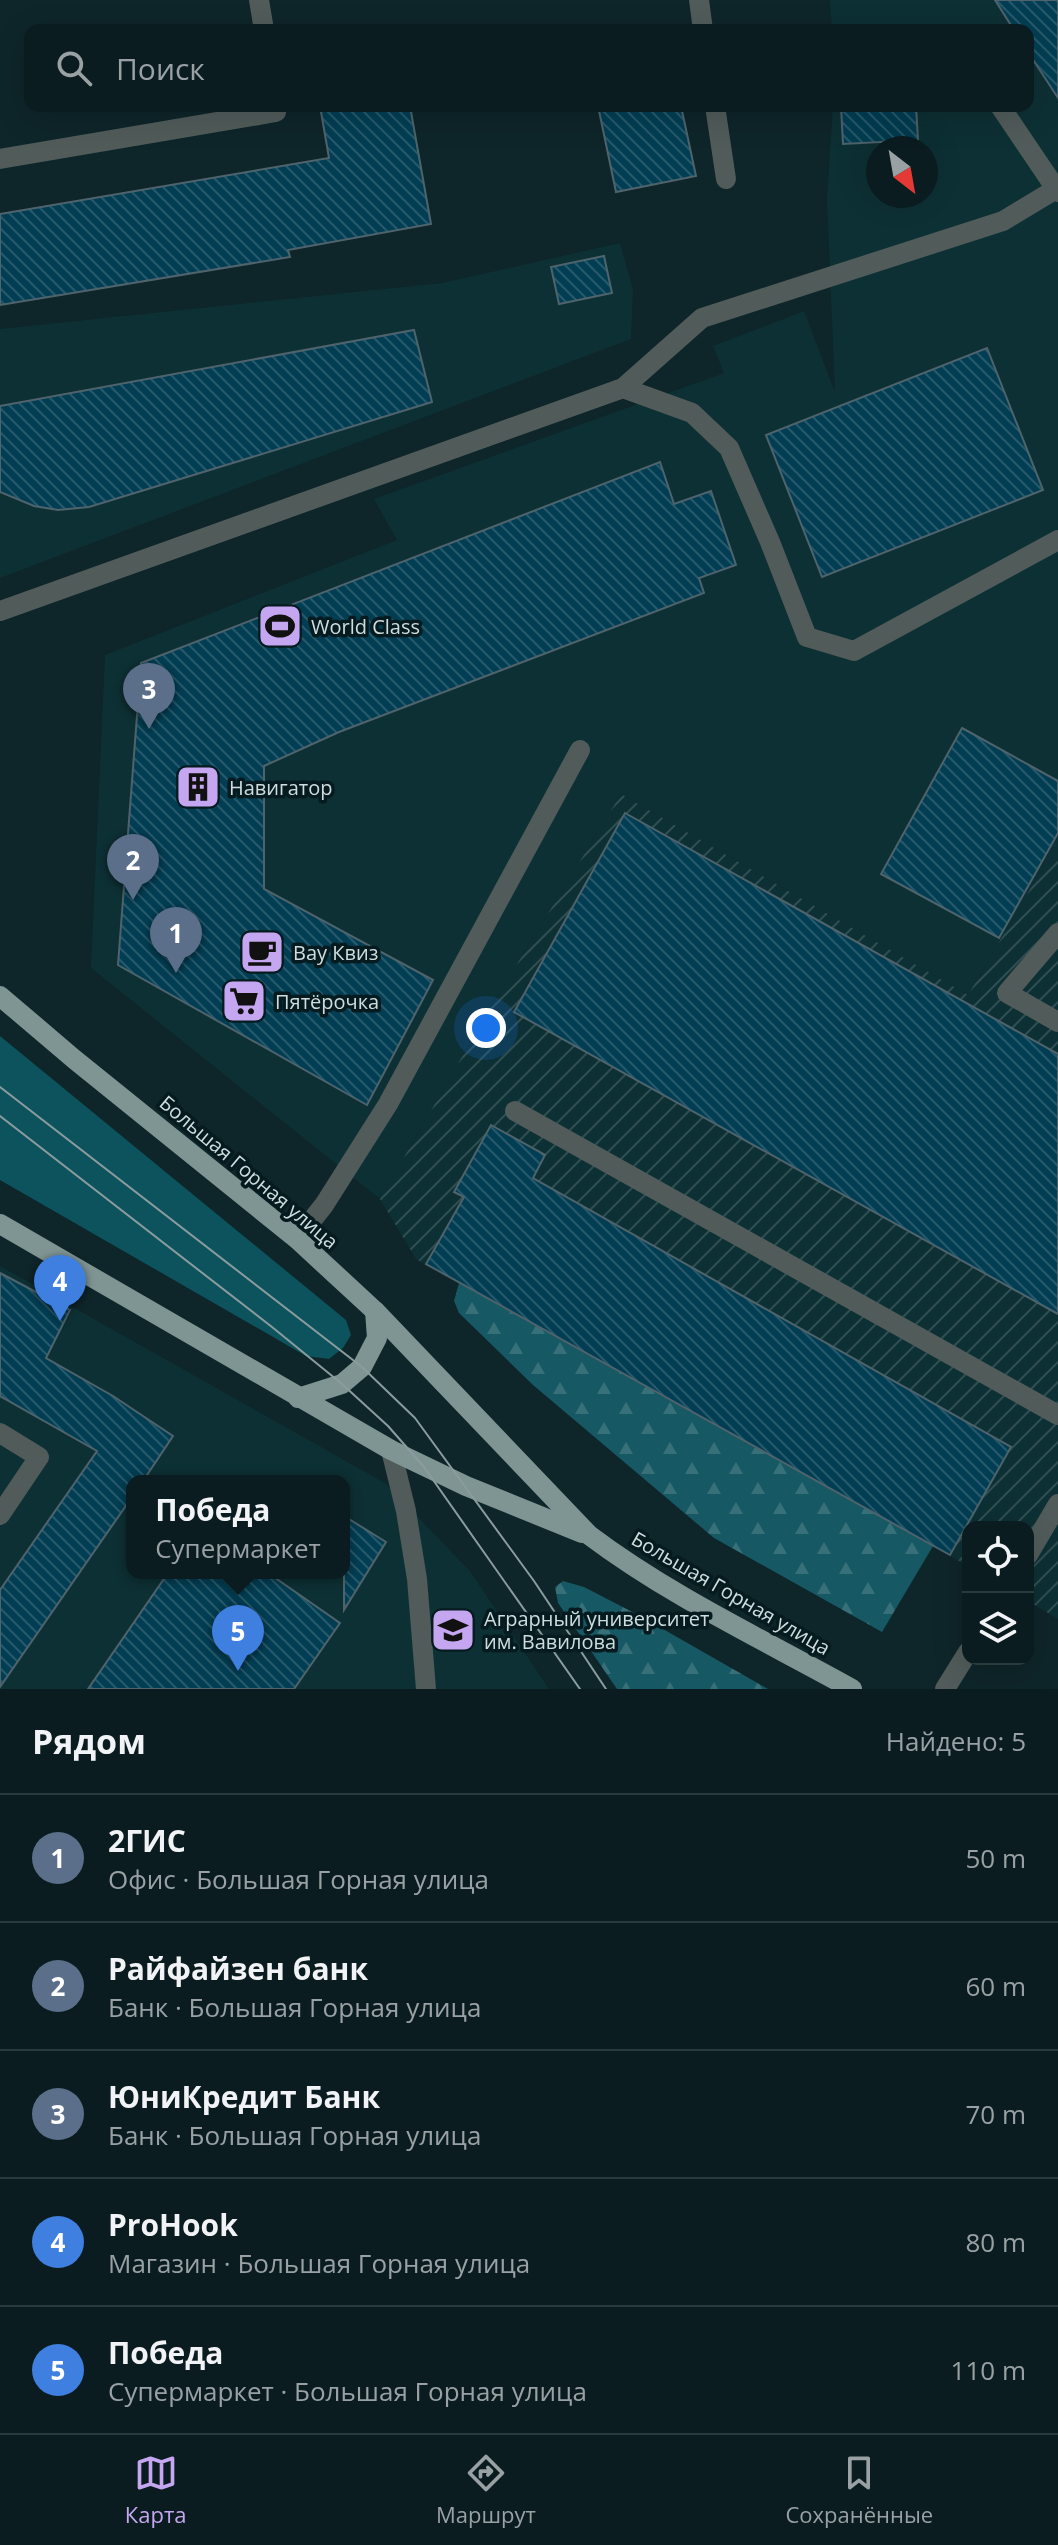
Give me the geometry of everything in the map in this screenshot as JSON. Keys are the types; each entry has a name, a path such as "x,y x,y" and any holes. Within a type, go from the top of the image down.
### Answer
{"main road":[{"name":"Большая Горная улица","path":"0,996 68,1055 297,1239 375,1311 589,1535 614,1554 682,1595 852,1689"},
{"name":"Большая Горная улица","path":"0,1224 391,1450 466,1486 589,1535"},
{"path":"298,1398 342,1384 362,1367 377,1338 375,1311"}],"street":[{"path":"259,0 263,24"},
{"path":"699,0 702,24"},
{"path":"0,159 276,112"},
{"path":"716,112 726,179"},
{"path":"0,611 623,388 702,318 1003,221 1057,190 1004,112"},
{"path":"623,388 692,413 729,448 807,637 854,651 1058,540"},
{"path":"297,1239 324,1205 388,1104 580,750"},
{"path":"1058,933 1007,993 1058,1022"},
{"path":"515,1111 1058,1415"},
{"path":"0,1433 39,1457 0,1515"},
{"path":"391,1450 406,1511 417,1579 426,1689"},
{"path":"1034,1545 1058,1504"},
{"path":"945,1689 962,1662"}],"shaded area":[{"path":"830,0 1058,0 1058,846 968,995 621,794 486,1015 380,1199 91,968 105,655 397,540 374,499 724,373 713,346 804,311 835,392 827,199 833,112 1034,112 1034,24 832,24"},
{"path":"620,243 633,289 631,339 0,578 0,329 442,283"},
{"path":"621,794 968,995 1058,846 1058,1619 1034,1605 1034,1521 962,1521 962,1563 416,1259 380,1199 486,1015"},
{"path":"0,1036 346,1320 351,1335 343,1348 329,1359 306,1356 0,1180"},
{"path":"0,1266 385,1483 470,1571 549,1689 0,1689"}],"green space":[{"path":"459,1283 933,1546 882,1632 714,1538 533,1385 459,1313 454,1301"},
{"path":"563,1581 584,1587 642,1617 768,1689 617,1689 558,1603 555,1587"}],"building":[{"path":"995,0 1058,0 1058,98 1034,61 1034,24 1010,24"},
{"path":"321,112 411,112 431,224 288,250 290,257 0,305 0,214 329,158"},
{"path":"599,112 682,112 696,176 616,192"},
{"path":"841,112 916,112 918,136 866,136 866,143 843,144"},
{"path":"604,256 612,293 559,304 551,267"},
{"path":"414,330 432,402 89,507 58,510 34,506 0,492 0,406"},
{"path":"987,348 1043,490 822,577 766,435"},
{"name":"Навигатор","path":"660,462 674,504 711,491 736,565 699,578 704,593 339,732 264,766 264,889 433,980 367,1105 118,965 141,663"},
{"path":"962,728 1058,781 1058,833 999,938 881,874"},
{"path":"625,813 1058,1054 1058,1314 514,1012"},
{"path":"491,1125 545,1155 533,1178 1011,1447 969,1521 962,1521 962,1534 950,1555 426,1264 464,1197 454,1192"},
{"path":"0,1273 70,1310 46,1358 113,1396 173,1436 147,1475 126,1475 126,1506 0,1687 0,1590 97,1451 0,1396"},
{"path":"350,1520 386,1542 344,1610 344,1579 350,1579"},
{"path":"164,1579 277,1579 340,1623 294,1689 88,1689"}],"tram line":[{"path":"0,1087 362,1367 415,1418 534,1581 606,1689"},
{"path":"0,1116 272,1327 388,1426 424,1467 580,1689"}],"place":[{"name":"World Class","path":"280,626"},
{"name":"ЮниКредит Банк","path":"149,729"},
{"name":"Навигатор","path":"198,787"},
{"name":"Райфайзен банк","path":"133,900"},
{"name":"Вау Квиз","path":"262,952"},
{"name":"2ГИС","path":"176,973"},
{"name":"Пятёрочка","path":"244,1001"},
{"name":"ProHook","path":"60,1321"},
{"name":"Аграрный университет им. Вавилова","path":"453,1630"},
{"name":"Победа","path":"238,1671"}]}
